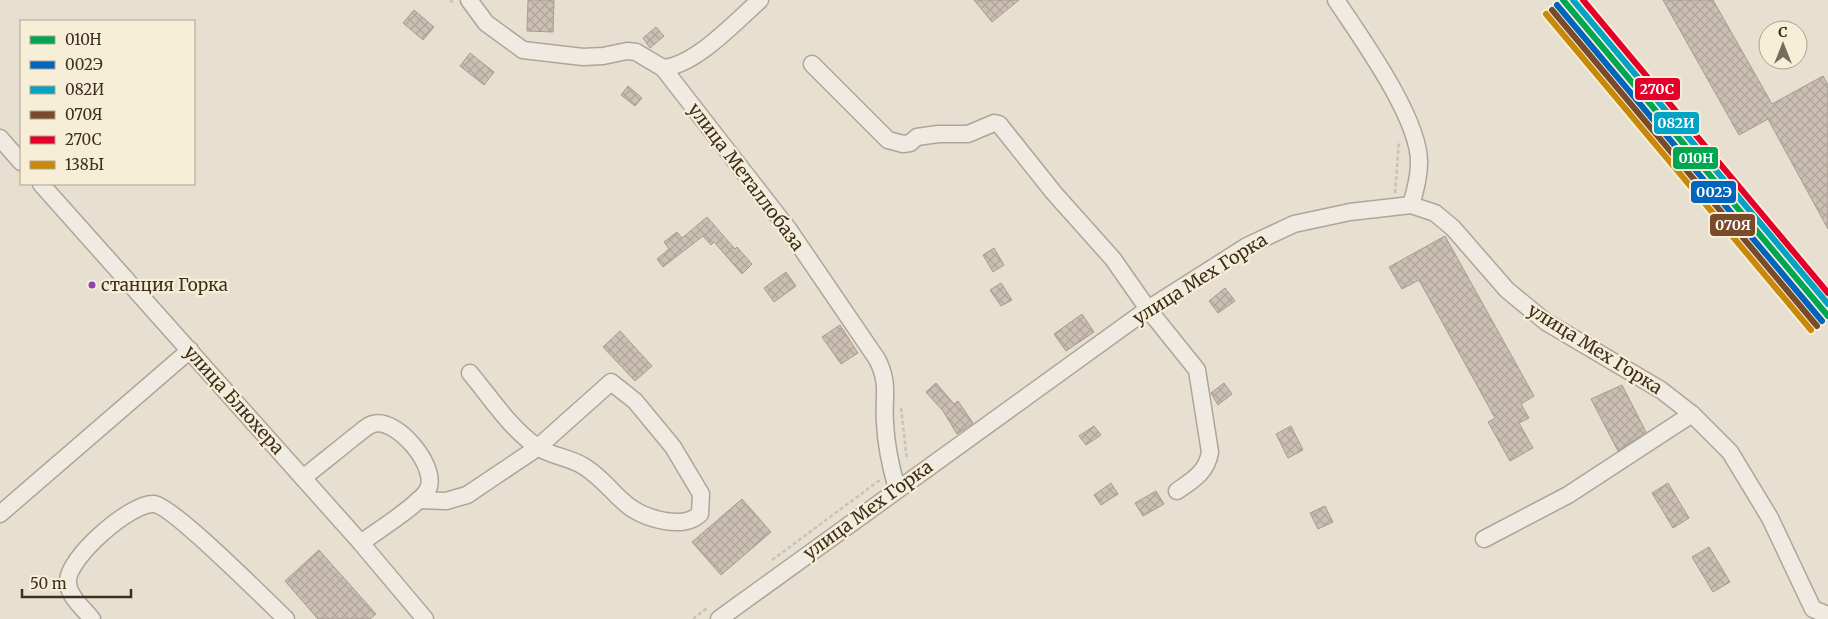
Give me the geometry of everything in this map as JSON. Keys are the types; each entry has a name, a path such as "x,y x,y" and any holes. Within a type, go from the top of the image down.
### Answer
{"street":[{"path":"662,68 673,67 697,54 760,0"},
{"path":"1336,0 1392,87 1409,122 1419,163 1412,201"},
{"name":"улица Металлобаза","path":"463,3 486,23 523,50 583,57 603,56 626,51 636,52 662,68 789,230 877,359 885,375 887,479"},
{"path":"812,64 888,140 896,143 910,143 917,137 938,134 968,134 994,123 999,124 1043,180 1113,260 1148,309 1197,370 1205,413 1210,452 1209,462 1202,474 1177,491"},
{"path":"0,138 20,161"},
{"name":"улица Блюхера","path":"42,185 361,542 425,619"},
{"name":"улица Мех Горка","path":"713,613 887,479 1247,246 1294,224 1412,201 1435,213 1453,228 1507,290 1546,322 1661,390 1692,414 1730,452 1770,518 1818,614"},
{"path":"0,514 190,350"},
{"path":"418,500 446,501 467,495 537,448 611,382 635,401 673,447 701,494 700,514 692,521 673,522 653,519 634,512 585,467 537,448 521,433 470,373"},
{"path":"1484,539 1568,495 1692,414"},
{"path":"303,478 372,424 388,424 408,441 429,469 431,480 429,485 418,500 361,542"},
{"path":"92,619 68,591 67,579 71,568 78,557 122,517 140,507 154,504 164,507 206,542 286,619"}],"path":[{"path":"450,0 463,3"},
{"path":"1399,134 1395,197 1412,201"},
{"path":"770,561 887,479"},
{"path":"693,619 713,613"}],"building":[{"path":"528,0 554,0 553,32 527,31"},
{"path":"974,0 1019,0 992,22"},
{"path":"1663,0 1713,0 1772,104 1823,76 1828,85 1828,229 1768,119 1739,135"},
{"path":"414,10 434,27 423,40 403,23"},
{"path":"656,27 664,36 650,48 643,38"},
{"path":"470,53 494,72 484,85 460,66"},
{"path":"628,86 642,98 635,106 621,95"},
{"path":"707,217 735,249 737,247 752,264 742,274 714,242 711,245 703,236 663,267 657,259 669,249 664,242 677,232 682,238"},
{"path":"1445,236 1534,396 1521,404 1529,418 1519,423 1533,448 1510,461 1488,422 1495,418 1419,280 1402,289 1389,267"},
{"path":"994,248 1004,265 993,272 983,255"},
{"path":"786,272 796,286 774,302 764,288"},
{"path":"1001,283 1012,300 1001,306 990,290"},
{"path":"1225,288 1235,301 1218,313 1209,301"},
{"path":"1082,314 1094,332 1066,351 1054,334"},
{"path":"840,325 858,353 841,364 822,337"},
{"path":"620,331 652,366 635,381 603,347"},
{"path":"936,383 954,404 958,401 973,423 957,434 943,411 926,392"},
{"path":"1224,383 1232,394 1218,405 1211,393"},
{"path":"1622,385 1646,432 1618,451 1591,399"},
{"path":"1094,426 1101,435 1086,445 1079,436"},
{"path":"1291,426 1303,450 1288,458 1276,434"},
{"path":"1111,483 1118,494 1101,505 1094,495"},
{"path":"1668,483 1689,518 1673,528 1652,493"},
{"path":"1156,491 1164,504 1143,516 1135,503"},
{"path":"742,499 771,532 721,575 692,542"},
{"path":"1325,506 1333,522 1318,529 1310,513"},
{"path":"1709,547 1730,582 1713,592 1692,557"},
{"path":"319,550 376,614 370,619 318,619 285,581"}],"transit line":[{"name":"010Н","path":"1563,0 1828,316"},
{"name":"082И","path":"1573,0 1828,304"},
{"name":"270С","path":"1583,0 1828,293"},
{"name":"002Э","path":"1557,5 1822,321"},
{"name":"070Я","path":"1552,10 1817,326"},
{"name":"138Ы","path":"1546,14 1811,330"}],"place":[{"name":"станция Горка","path":"92,285"}]}
